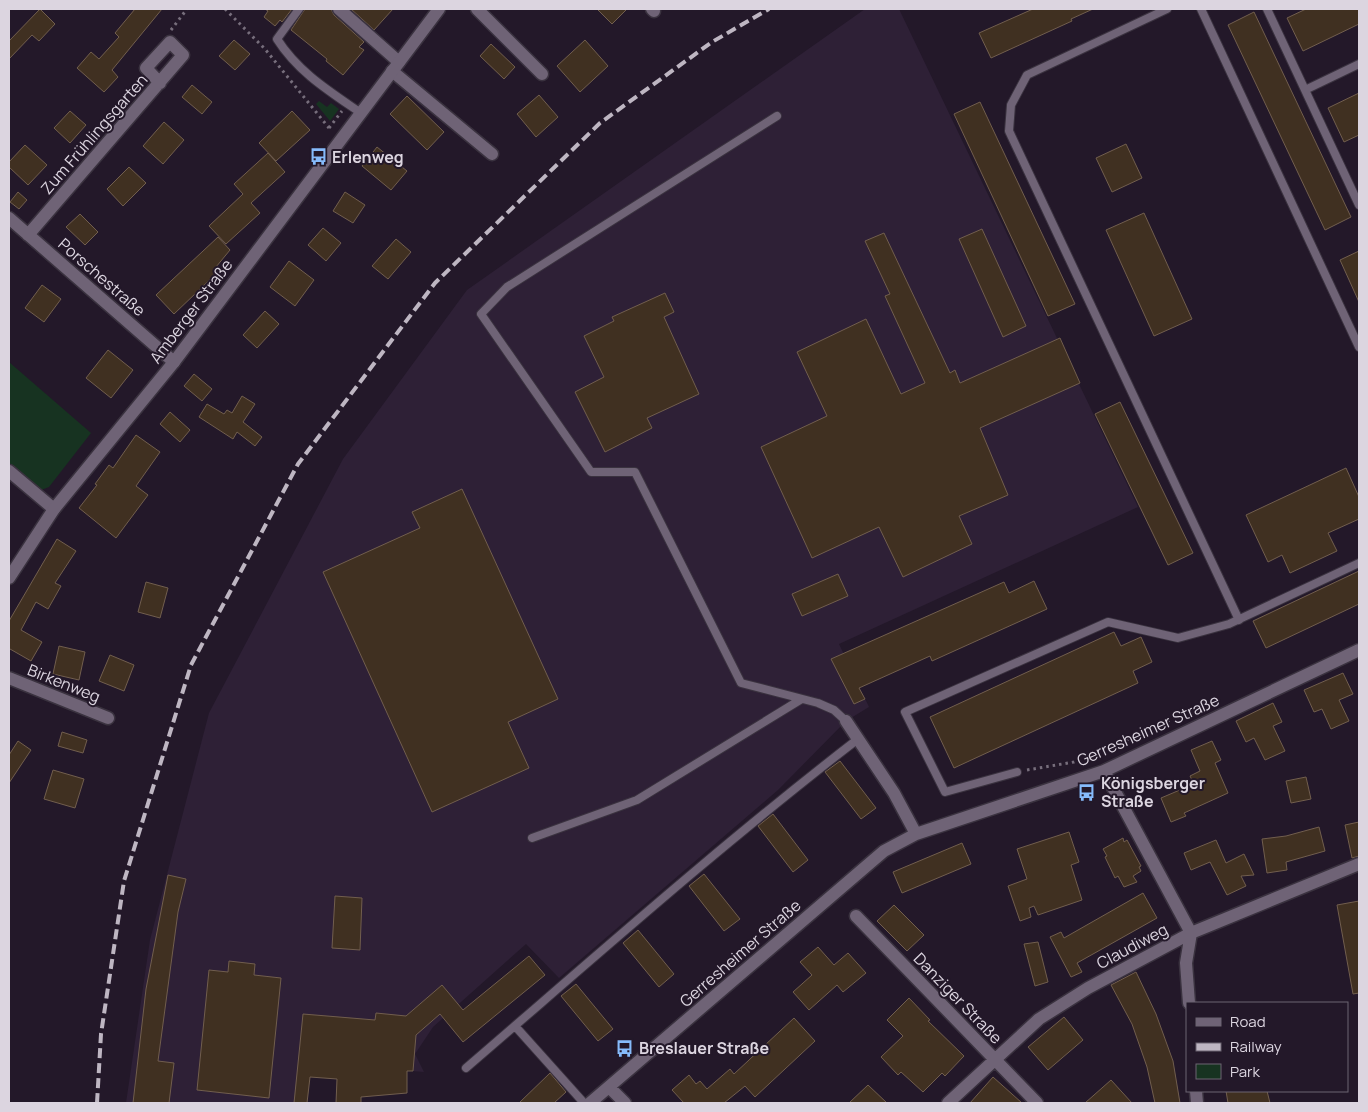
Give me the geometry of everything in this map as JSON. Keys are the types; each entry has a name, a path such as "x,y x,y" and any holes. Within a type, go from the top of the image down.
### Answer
{"street":[{"path":"339,9 395,67 492,154"},
{"name":"Amberger Straße","path":"9,578 54,509 174,362 439,9"},
{"path":"477,9 542,74"},
{"name":"Zum Frühlingsgarten","path":"28,235 183,54 170,42"},
{"path":"160,83 146,68 170,42"},
{"name":"Porschestraße","path":"9,218 174,362"},
{"path":"9,471 54,509"},
{"name":"Gerresheimer Straße","path":"590,1103 884,851 916,834 1104,771 1359,650"},
{"name":"Birkenweg","path":"9,678 108,718"},
{"path":"846,722 894,793 916,834"},
{"path":"1104,771 1191,933 1186,964 1189,1002"},
{"name":"Claudiweg","path":"948,1103 994,1058 1039,1019 1088,988 1191,933 1359,864"},
{"name":"Danziger Straße","path":"856,916 1037,1103"},
{"path":"608,1087 625,1103"}],"lane":[{"path":"299,9 277,39 286,54 308,77 361,113"},
{"path":"1167,9 1027,74 1011,105 1009,131 1239,620"},
{"path":"1201,9 1359,347"},
{"path":"1267,9 1359,205"},
{"path":"1305,90 1359,64"},
{"path":"777,116 507,287 481,314 591,472 635,472 741,683 800,700 818,703 834,710 846,722"},
{"path":"1017,772 945,792 905,712 1108,622 1178,638 1239,620 1359,563"},
{"path":"532,838 637,800 800,700"},
{"path":"466,1068 787,793 858,739"},
{"path":"515,1026 584,1103"}],"path":[{"path":"170,42 168,35 188,9"},
{"path":"225,9 265,49 329,128 331,152"},
{"path":"329,128 347,104"},
{"path":"1017,772 1074,762 1172,719"}],"shaded area":[{"path":"865,9 899,9 1138,507 839,644 869,707 846,721 778,790 559,978 526,944 433,1027 415,1054 424,1072 300,1062 296,1103 126,1103 150,940 209,713 343,459 467,290"}],"green space":[{"path":"319,101 327,107 331,103 339,109 330,121 316,104"},
{"path":"9,362 91,433 49,487 41,490 9,464"}],"building":[{"path":"40,9 55,24 39,41 32,35 9,59 9,41"},
{"path":"135,9 162,9 112,70 118,77 104,92 77,68 91,52 99,59 119,37 115,33"},
{"path":"265,9 292,9 282,22 280,20 275,26 264,17 268,11"},
{"path":"305,9 331,9 334,15 364,42 359,47 364,50 343,75 326,61 327,59 291,30"},
{"path":"351,9 393,9 374,30"},
{"path":"597,9 627,9 612,24"},
{"path":"1033,9 1093,9 1071,19 1072,21 991,58 979,33"},
{"path":"1306,9 1359,9 1359,24 1303,51 1287,18"},
{"path":"1254,12 1351,217 1325,230 1228,25"},
{"path":"234,40 250,54 235,70 219,56"},
{"path":"585,40 608,66 580,92 557,66"},
{"path":"491,44 515,67 504,79 480,56"},
{"path":"192,85 212,102 202,114 182,97"},
{"path":"1359,93 1359,135 1344,142 1328,108"},
{"path":"539,95 558,117 536,137 517,114"},
{"path":"407,96 444,132 427,150 390,114"},
{"path":"980,102 1075,304 1048,316 954,114"},
{"path":"70,111 86,125 70,143 54,128"},
{"path":"292,111 310,130 276,161 259,143"},
{"path":"164,122 184,140 163,164 143,146"},
{"path":"1126,144 1142,178 1112,192 1096,158"},
{"path":"25,145 47,165 28,185 9,167 9,162"},
{"path":"377,147 407,171 391,190 362,166"},
{"path":"268,153 285,172 251,203 260,213 226,244 209,226 243,194 234,184"},
{"path":"129,167 146,183 123,206 107,189"},
{"path":"18,192 27,200 19,209 10,202"},
{"path":"345,192 365,205 353,223 333,211"},
{"path":"1144,213 1192,319 1154,336 1106,230"},
{"path":"80,214 98,232 85,245 66,227"},
{"path":"323,228 341,243 326,261 308,245"},
{"path":"982,229 1026,326 1003,337 959,239"},
{"path":"884,233 950,373 955,370 960,383 1060,338 1080,383 980,428 1008,495 959,516 972,544 903,577 879,527 812,558 761,447 827,416 797,352 866,319 901,394 925,383 885,296 890,294 865,241"},
{"path":"218,237 230,250 216,267 220,270 174,314 156,295"},
{"path":"396,239 411,252 388,279 372,266"},
{"path":"1359,251 1359,302 1340,260"},
{"path":"289,261 314,280 295,306 270,287"},
{"path":"42,285 61,299 44,322 25,308"},
{"path":"665,293 674,312 664,317 699,394 647,418 652,428 605,452 575,392 604,377 584,336 614,321 612,317"},
{"path":"265,311 279,324 257,348 243,335"},
{"path":"108,350 133,370 111,398 86,378"},
{"path":"194,374 212,389 202,401 184,386"},
{"path":"242,396 255,404 243,422 262,437 255,446 237,432 233,439 199,417 207,404 224,414 227,410 232,413"},
{"path":"1120,402 1193,553 1168,565 1095,414"},
{"path":"170,412 190,430 180,442 160,424"},
{"path":"136,435 160,452 136,486 148,495 116,538 79,508 97,485 95,484 109,465 113,468"},
{"path":"1346,468 1359,497 1359,519 1328,533 1337,551 1290,573 1282,555 1268,562 1246,515"},
{"path":"462,489 558,699 508,722 529,768 432,812 323,572 420,528 412,512"},
{"path":"57,539 76,551 55,583 61,586 48,609 36,602 21,630 42,642 31,661 10,649 9,651 9,621"},
{"path":"1359,571 1359,604 1266,648 1253,621"},
{"path":"838,574 848,596 802,616 792,594"},
{"path":"1034,581 1047,609 932,661 930,656 859,688 865,699 854,704 831,659 1004,582 1009,593"},
{"path":"146,582 168,588 160,618 138,612"},
{"path":"1114,632 1121,646 1141,637 1152,662 1133,671 1138,683 954,768 930,717"},
{"path":"59,646 85,652 79,680 53,674"},
{"path":"110,655 134,665 124,691 99,681"},
{"path":"1343,673 1353,694 1339,700 1349,721 1331,729 1322,709 1314,712 1304,690"},
{"path":"1273,703 1282,722 1273,726 1285,751 1265,760 1254,738 1246,742 1236,721"},
{"path":"62,732 87,740 83,753 58,746"},
{"path":"18,741 31,750 9,783 9,755"},
{"path":"1212,741 1221,760 1215,763 1228,793 1184,813 1186,816 1171,822 1161,798 1194,784 1190,776 1200,771 1191,750"},
{"path":"840,761 876,808 861,819 825,772"},
{"path":"53,770 84,779 75,808 44,799"},
{"path":"1306,777 1311,799 1291,803 1286,781"},
{"path":"773,814 808,860 793,872 758,826"},
{"path":"1359,822 1359,856 1352,858 1345,825"},
{"path":"1319,827 1325,851 1286,862 1287,870 1267,873 1262,839 1286,836"},
{"path":"1069,832 1079,862 1071,865 1082,900 1038,915 1034,906 1029,908 1031,917 1020,921 1008,886 1027,879 1017,849"},
{"path":"1123,838 1124,842 1127,840 1141,866 1139,867 1141,871 1133,876 1137,882 1124,887 1118,876 1115,878 1103,849"},
{"path":"1216,840 1226,863 1244,854 1254,875 1241,876 1246,886 1227,895 1210,862 1191,870 1184,853"},
{"path":"962,843 971,864 902,893 893,872"},
{"path":"704,874 740,919 724,931 689,886"},
{"path":"168,875 186,879 178,912 158,1061 174,1063 169,1103 133,1103 146,989"},
{"path":"1143,893 1157,918 1077,963 1082,972 1071,977 1050,937 1061,932 1064,938"},
{"path":"335,896 362,898 360,950 332,948"},
{"path":"1359,901 1359,993 1353,994 1337,905"},
{"path":"894,905 924,935 907,951 877,921"},
{"path":"638,930 674,974 659,987 623,943"},
{"path":"1038,942 1048,982 1035,986 1024,944"},
{"path":"818,947 834,965 848,953 866,973 843,992 837,985 809,1010 793,992 812,975 800,962"},
{"path":"529,956 545,975 463,1042 440,1014 416,1035 413,1071 407,1071 407,1093 361,1097 361,1103 336,1103 337,1079 310,1077 307,1103 294,1103 303,1014 375,1020 376,1013 406,1016 442,985 463,1010"},
{"path":"229,961 255,964 254,975 281,978 269,1098 197,1090 209,970 228,972"},
{"path":"1136,972 1156,1014 1173,1061 1180,1103 1155,1103 1147,1067 1132,1024 1111,985"},
{"path":"576,984 613,1029 598,1041 561,996"},
{"path":"909,998 930,1020 928,1021 964,1056 945,1076 942,1073 923,1092 901,1072 898,1075 881,1057 903,1036 887,1020"},
{"path":"1064,1017 1083,1040 1048,1070 1028,1047"},
{"path":"794,1018 815,1041 755,1097 745,1086 724,1103 684,1103 672,1090 689,1075 696,1084 700,1081 707,1089 730,1069 734,1074"},
{"path":"550,1073 566,1092 554,1103 519,1103"},
{"path":"993,1077 1022,1103 970,1103"},
{"path":"1111,1080 1132,1103 1085,1103"},
{"path":"868,1085 887,1103 849,1103"},
{"path":"1226,1092 1267,1092 1270,1103 1228,1103"}],"railway":[{"path":"97,1103 101,1034 124,881 191,665 298,464 435,283 600,123 712,42 769,9"}],"place":[{"name":"Erlenweg","path":"318,157"},
{"name":"Königsberger Straße","path":"1087,792"},
{"name":"Breslauer Straße","path":"625,1048"}]}
